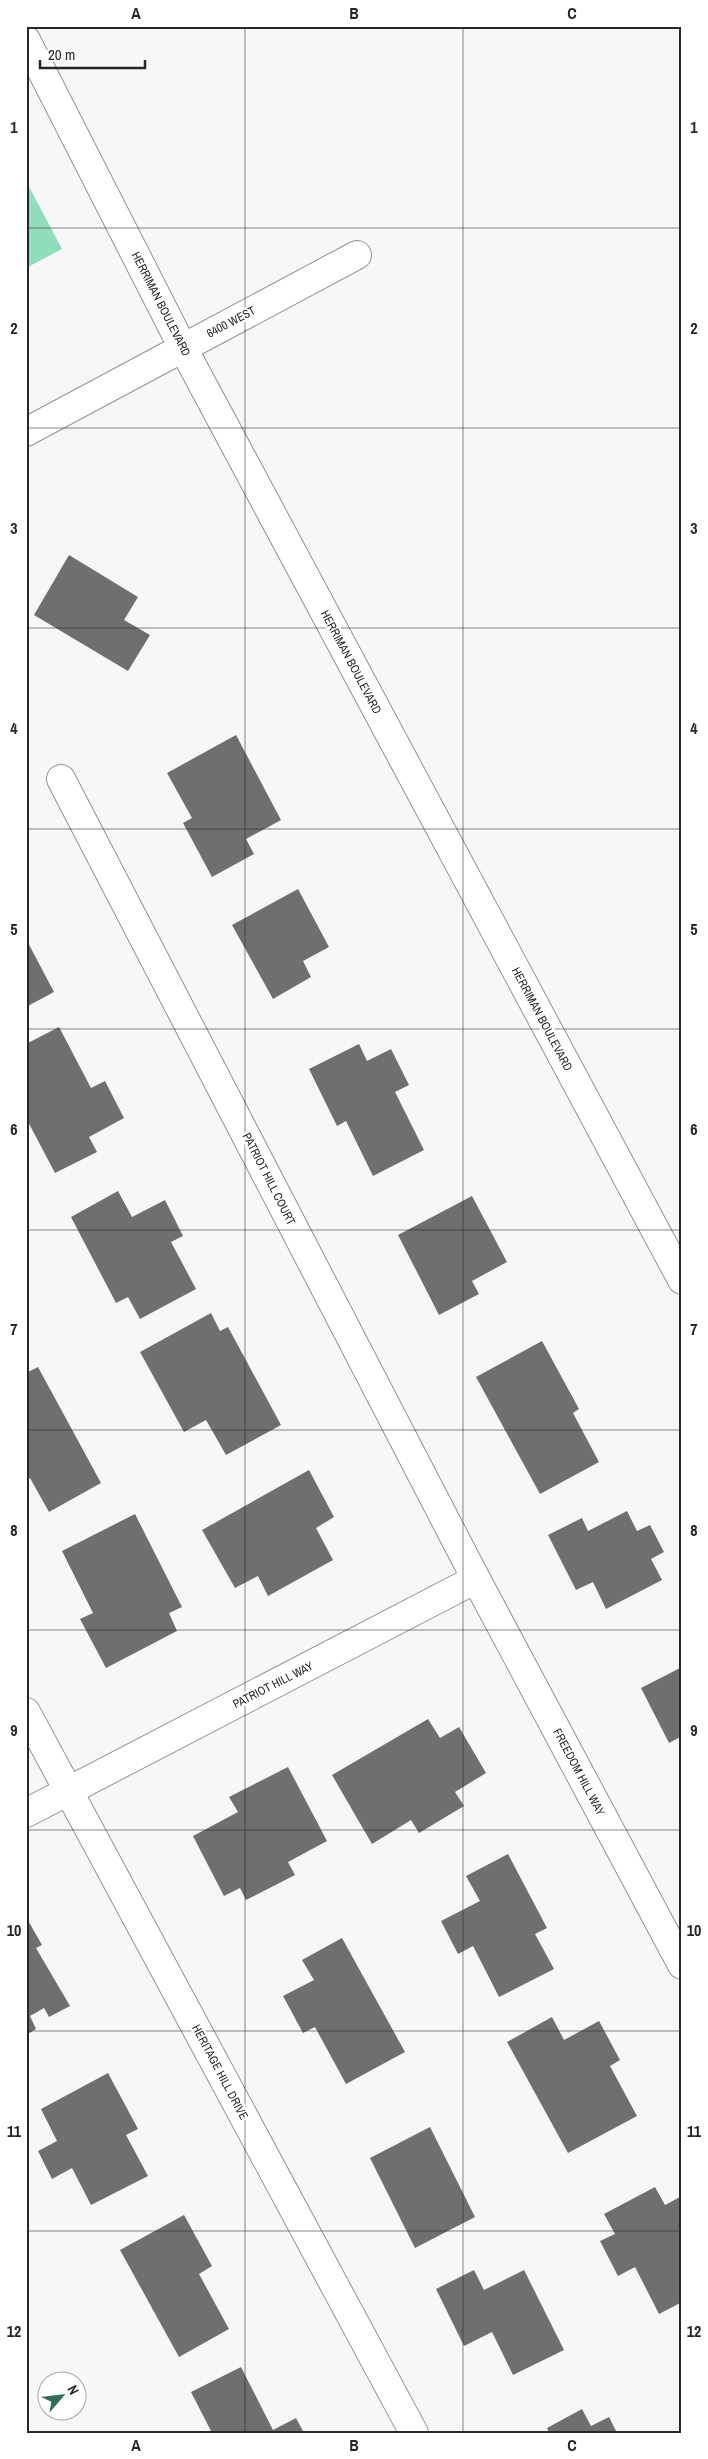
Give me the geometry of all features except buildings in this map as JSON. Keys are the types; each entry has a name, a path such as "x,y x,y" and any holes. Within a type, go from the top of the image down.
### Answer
{"street":[{"name":"HERRIMAN BOULEVARD","path":"26,40 183,348 682,1280"},
{"name":"6400 WEST","path":"26,432 357,255"},
{"name":"PATRIOT HILL COURT","path":"61,779 476,1579"},
{"name":"PATRIOT HILL WAY","path":"26,1813 476,1579"},
{"name":"FREEDOM HILL WAY","path":"476,1579 682,1965"},
{"name":"HERITAGE HILL DRIVE","path":"26,1712 414,2433"}],"green space":[{"path":"26,181 62,249 26,268"}]}
